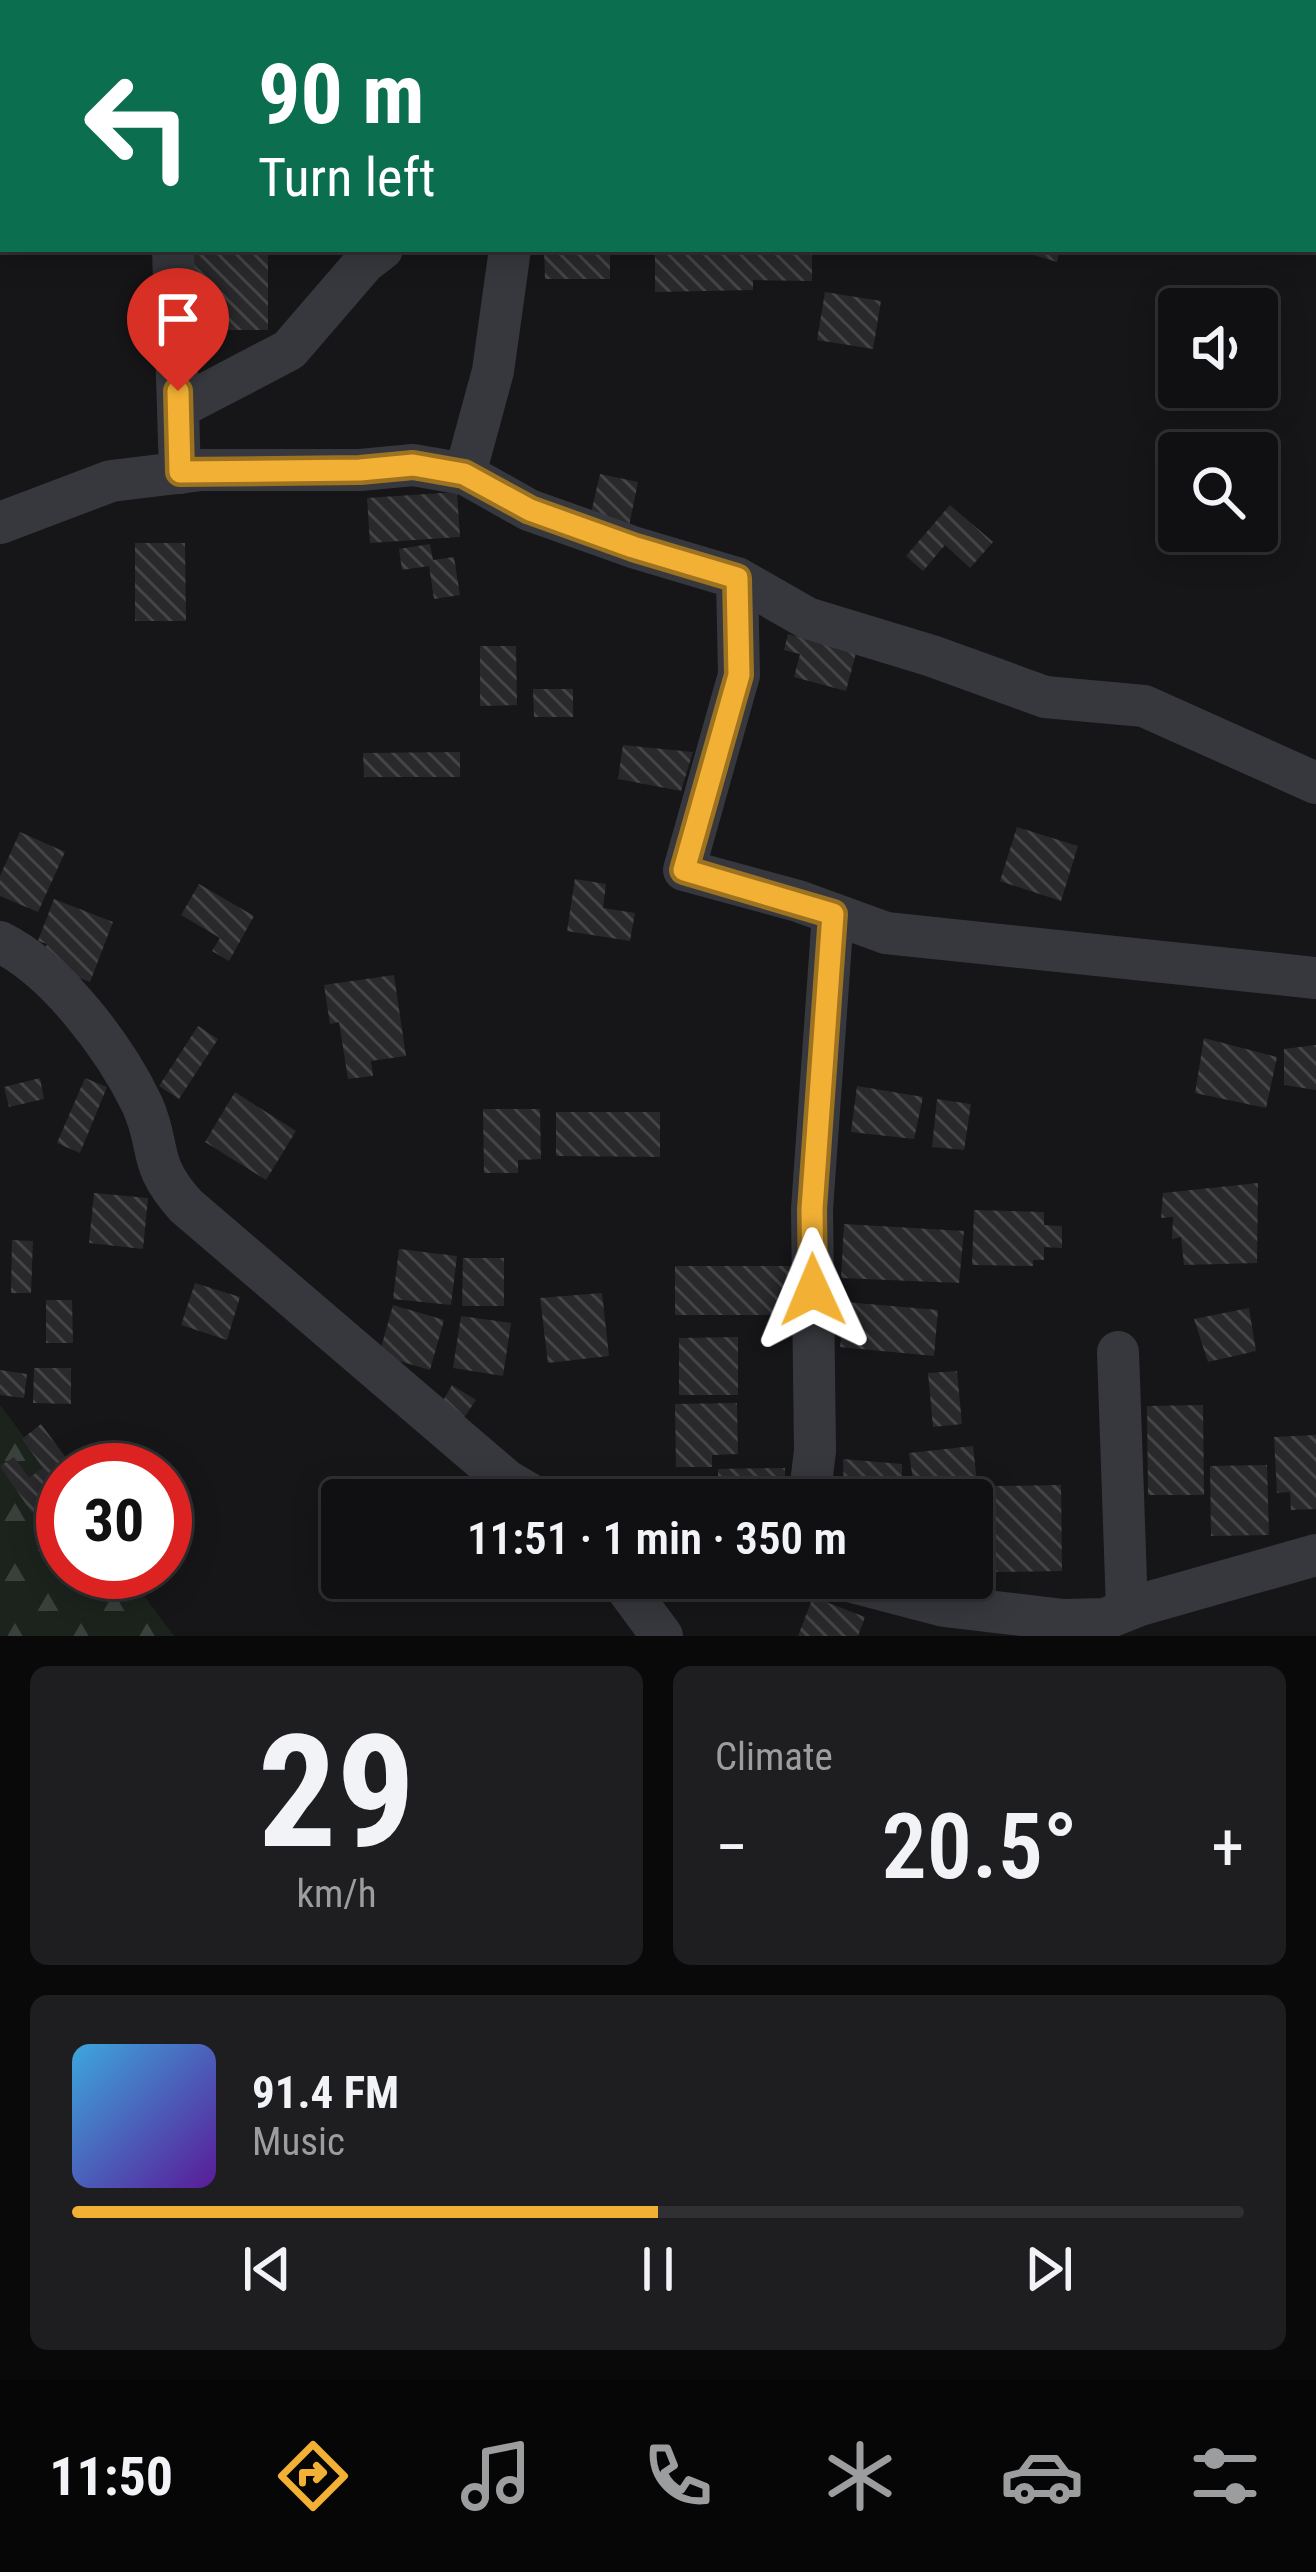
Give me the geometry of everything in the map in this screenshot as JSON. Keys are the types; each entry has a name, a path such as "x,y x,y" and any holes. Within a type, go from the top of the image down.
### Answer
{"street":[{"path":"173,252 180,472"},
{"path":"178,408 289,350 378,252"},
{"path":"464,474 493,371 510,252"},
{"path":"0,523 111,481 180,472 413,465 464,474 530,510 737,578 807,618 1046,697 1144,706 1316,783"},
{"path":"737,578 739,675 684,870 886,933 1316,977"},
{"path":"812,1479 812,1209 833,914"},
{"path":"0,942 78,1006 142,1106 154,1160 164,1182 186,1206 505,1479"},
{"path":"1118,1352 1127,1610"},
{"path":"917,1599 1064,1620 1105,1619 1316,1555"},
{"path":"635,1599 662,1636"}],"green space":[{"path":"0,1405 36,1453 36,1599 146,1599 174,1636 0,1636"}],"building":[{"path":"187,252 268,252 268,330 207,330 207,319 186,319"},
{"path":"544,252 632,252 610,255 610,279 545,279"},
{"path":"655,252 812,252 812,281 753,280 753,290 655,292"},
{"path":"1023,252 1059,252 1057,262"},
{"path":"825,292 881,301 873,349 817,340"},
{"path":"600,474 638,482 629,526 590,517"},
{"path":"457,492 460,537 370,543 367,498"},
{"path":"950,505 993,542 970,568 945,545 923,571 906,556"},
{"path":"135,543 185,543 186,621 135,621"},
{"path":"430,544 433,560 454,557 460,595 434,599 429,566 402,570 399,549"},
{"path":"788,634 856,653 846,691 794,677 800,654 784,650"},
{"path":"480,646 516,646 517,705 480,706"},
{"path":"533,689 573,689 573,717 534,717"},
{"path":"623,745 693,752 681,791 618,779"},
{"path":"460,752 460,777 364,777 363,753"},
{"path":"1017,827 1078,846 1061,901 1000,881"},
{"path":"20,832 65,852 38,912 0,896 0,876"},
{"path":"575,879 606,884 603,908 635,913 630,941 567,931"},
{"path":"199,884 254,916 229,961 212,951 220,938 181,915"},
{"path":"54,899 113,922 90,982 39,963 47,944 38,941"},
{"path":"394,975 406,1056 371,1061 373,1076 348,1079 339,1022 330,1024 324,985"},
{"path":"198,1026 218,1039 179,1099 159,1086"},
{"path":"1204,1038 1277,1057 1266,1108 1195,1093"},
{"path":"1316,1045 1316,1090 1284,1085 1284,1049"},
{"path":"40,1078 44,1099 9,1107 4,1087"},
{"path":"85,1078 107,1087 80,1153 57,1143"},
{"path":"857,1086 923,1097 914,1139 851,1132"},
{"path":"235,1092 296,1131 266,1180 205,1142"},
{"path":"937,1099 971,1104 964,1150 932,1147"},
{"path":"483,1109 540,1109 541,1159 518,1160 518,1173 484,1173"},
{"path":"556,1112 660,1112 660,1157 556,1156"},
{"path":"1258,1183 1257,1263 1184,1265 1181,1237 1172,1239 1173,1217 1161,1218 1163,1193"},
{"path":"94,1193 148,1198 143,1249 89,1243"},
{"path":"974,1210 1044,1212 1044,1225 1062,1226 1062,1248 1044,1247 1044,1260 1033,1260 1033,1266 972,1265"},
{"path":"844,1224 964,1231 959,1283 841,1278"},
{"path":"12,1240 33,1241 31,1293 11,1293"},
{"path":"399,1249 457,1256 451,1305 393,1299"},
{"path":"463,1258 504,1258 504,1306 462,1306"},
{"path":"675,1266 803,1266 803,1315 675,1315"},
{"path":"195,1283 240,1297 227,1340 181,1325"},
{"path":"602,1293 609,1356 548,1363 540,1298"},
{"path":"46,1300 72,1300 73,1343 46,1343"},
{"path":"845,1302 938,1310 934,1356 840,1347"},
{"path":"393,1305 444,1320 430,1370 379,1355"},
{"path":"1249,1308 1256,1351 1208,1362 1194,1319"},
{"path":"461,1316 511,1323 503,1376 453,1368"},
{"path":"738,1337 738,1395 679,1395 679,1338"},
{"path":"34,1368 71,1368 71,1404 33,1403"},
{"path":"0,1370 27,1374 24,1398 0,1395"},
{"path":"957,1371 962,1424 933,1427 928,1373"},
{"path":"452,1385 476,1400 463,1419 441,1404"},
{"path":"737,1403 738,1454 712,1455 712,1467 676,1467 675,1404"},
{"path":"1203,1405 1204,1495 1148,1495 1147,1406"},
{"path":"41,1424 55,1443 36,1443 36,1458 22,1439"},
{"path":"1316,1435 1316,1509 1291,1510 1290,1492 1277,1493 1274,1437"},
{"path":"973,1446 977,1479 913,1479 909,1453"},
{"path":"14,1457 29,1478 36,1473 36,1510 32,1513 0,1466"},
{"path":"843,1459 902,1464 902,1479 843,1479"},
{"path":"1267,1465 1269,1535 1211,1536 1210,1466"},
{"path":"785,1468 785,1479 718,1479 718,1469"},
{"path":"1061,1485 1062,1571 995,1572 993,1486"},
{"path":"812,1599 865,1617 858,1636 798,1636"}],"route":[{"path":"178,391 180,472 413,465 464,474 530,510 737,578 739,675 684,870 833,914 812,1209 813,1290"}]}
